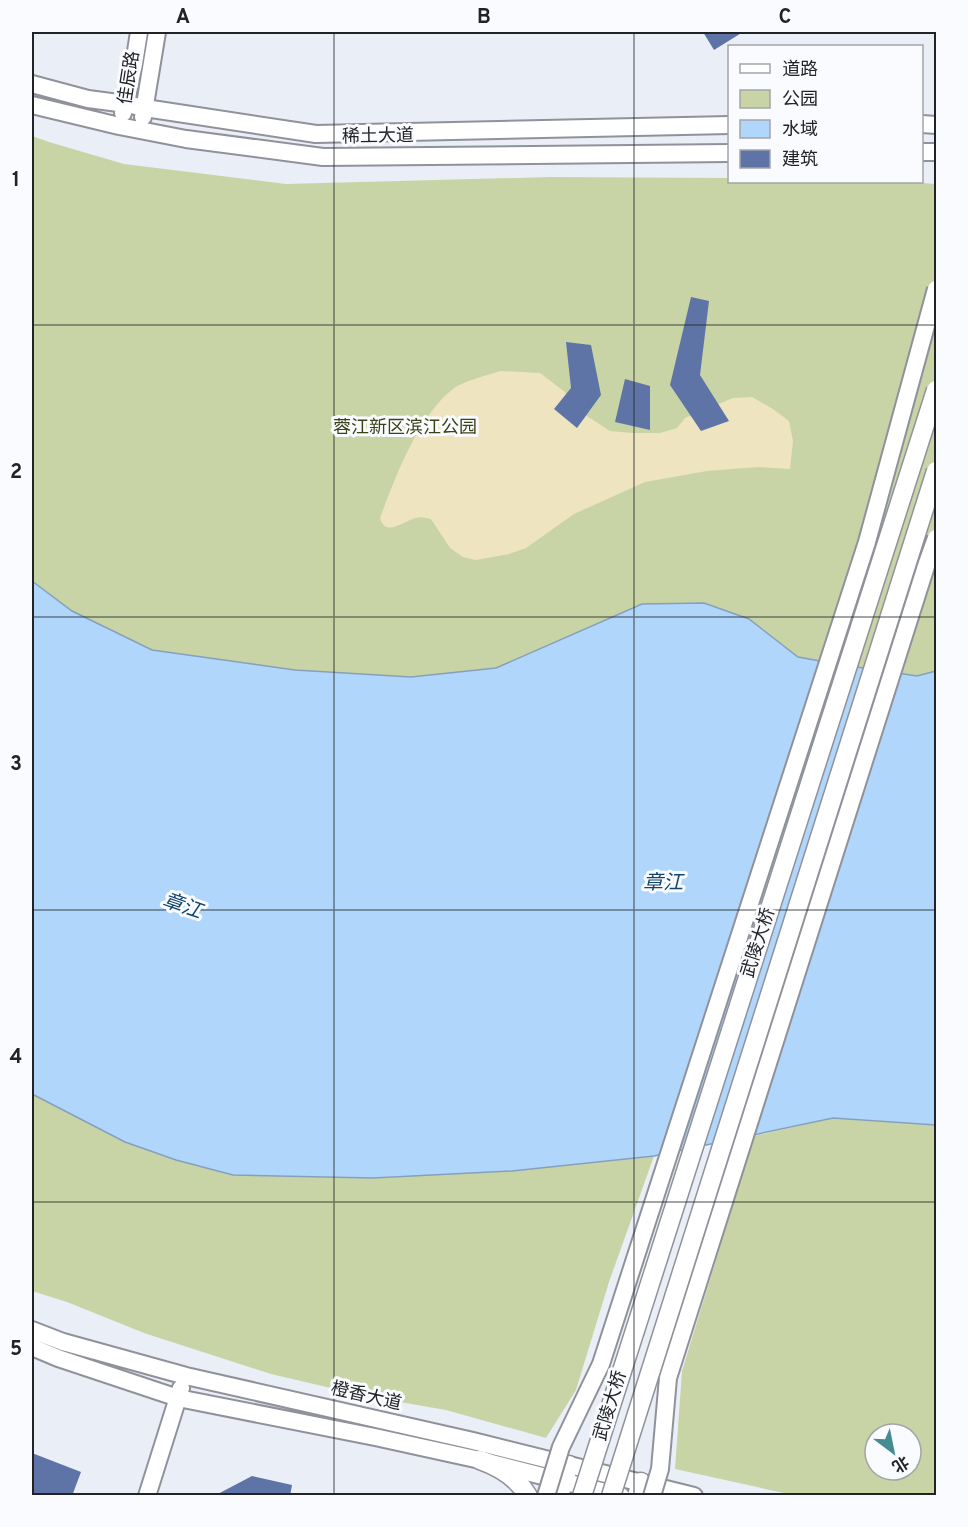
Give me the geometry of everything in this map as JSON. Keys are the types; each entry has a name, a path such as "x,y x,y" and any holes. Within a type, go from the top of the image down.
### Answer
{"main road":[{"name":"佳辰路","path":"119,126 126,104 139,32"},
{"name":"佳辰路","path":"140,130 157,32"},
{"name":"稀土大道","path":"32,84 88,99 316,134 728,124"},
{"name":"稀土大道","path":"32,105 186,139 323,157 728,153"},
{"path":"546,1496 561,1447 601,1364 867,542 936,289"},
{"name":"武陵大桥","path":"582,1496 936,390"},
{"name":"武陵大桥","path":"611,1496 936,471"},
{"path":"643,1491 660,1469 668,1378 936,538"},
{"name":"橙香大道","path":"32,1330 63,1342 564,1481 694,1496"},
{"name":"橙香大道","path":"32,1347 58,1358 178,1398 480,1460 621,1496"},
{"path":"147,1496 186,1376"},
{"path":"480,1460 493,1465 516,1480 528,1496"}],"green space":[{"name":"蓉江新区滨江公园","path":"32,136 124,164 286,184 551,177 728,178 728,183 936,184 936,671 917,676 798,657 749,619 704,603 642,604 496,668 411,677 295,670 152,650 72,611 32,581"},
{"path":"32,1094 125,1142 176,1160 233,1175 373,1178 512,1171 654,1156 609,1282 576,1390 546,1438 446,1410 365,1396 271,1374 144,1333 67,1302 32,1291"},
{"path":"833,1118 936,1125 936,1495 793,1495 675,1469 682,1371 754,1136"}],"sand":[{"path":"501,371 540,373 565,392 570,405 610,431 660,433 677,428 685,418 733,398 752,397 789,421 793,441 790,469 758,467 707,471 645,482 574,514 526,548 509,554 476,560 463,557 450,548 431,519 418,517 395,527 386,527 380,518 386,502 400,467 418,431 429,415 440,401 457,386"}],"water":[{"name":"章江","path":"32,581 72,611 152,650 295,670 411,677 496,668 642,604 704,603 749,619 798,657 917,676 936,671 936,1125 833,1118 654,1156 512,1171 373,1178 233,1175 176,1160 125,1142 32,1094"}],"building":[{"path":"703,32 743,32 714,50"},
{"path":"691,297 709,301 700,375 729,421 701,431 670,385"},
{"path":"566,342 591,345 601,395 577,428 554,409 571,388"},
{"path":"625,379 650,386 650,430 615,422"},
{"path":"32,1453 81,1472 72,1496 32,1496"},
{"path":"252,1476 292,1485 290,1496 214,1496"}]}
